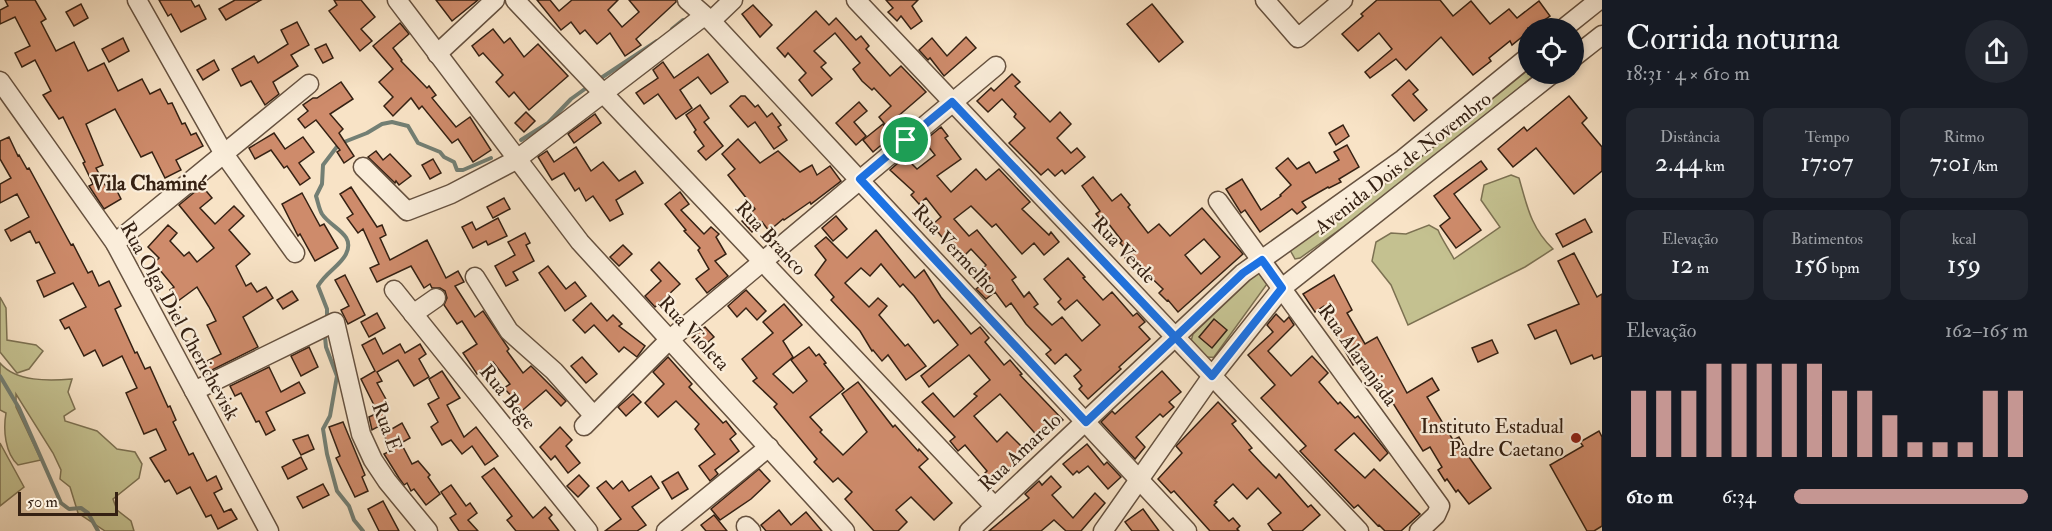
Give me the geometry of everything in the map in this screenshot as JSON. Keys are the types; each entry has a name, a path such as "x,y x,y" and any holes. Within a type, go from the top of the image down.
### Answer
{"street":[{"name":"Rua Violeta","path":"397,0 580,242 845,531"},
{"path":"437,54 495,0"},
{"name":"Rua Branco","path":"515,0 995,507"},
{"name":"Rua Vermelho","path":"687,0 707,18 860,179 1187,531"},
{"path":"363,167 406,212 451,194 516,160 603,93 733,0"},
{"name":"Rua Verde","path":"856,0 1359,531"},
{"path":"1265,0 1298,38 1343,0"},
{"path":"1594,2 1596,16 1602,23"},
{"path":"1576,18 1594,2"},
{"path":"139,6 224,154 295,254"},
{"path":"1584,49 1602,35"},
{"name":"Avenida Dois de Novembro","path":"1262,260 1403,159 1518,65"},
{"path":"475,277 509,331 554,371 589,421 669,340 996,66"},
{"name":"Rua Olga Diel Cherichevisk","path":"0,81 115,243 269,531"},
{"path":"115,243 309,84"},
{"name":"Avenida Dois de Novembro","path":"1103,531 1212,376 1282,288 1539,84"},
{"path":"1218,201 1262,260"},
{"name":"Rua Alaranjada","path":"1262,260 1440,506 1436,515 1419,531"},
{"name":"Rua Amarelo","path":"969,531 1243,273 1262,260"},
{"name":"Rua Bege","path":"394,290 588,531"},
{"path":"413,314 436,298"},
{"name":"Rua E","path":"194,391 335,322 361,434 373,460 387,481 428,531"},
{"path":"666,531 769,447"}],"shaded area":[{"path":"1518,78 1518,84 1524,84 1384,198 1300,258 1295,259 1290,250 1470,117"},
{"path":"1511,175 1519,178 1535,225 1553,249 1525,267 1408,325 1391,285 1372,261 1376,242 1391,233 1406,234 1429,225 1438,230 1454,259 1500,227 1481,200 1484,185"},
{"path":"1259,271 1269,277 1267,284 1214,357 1203,355 1191,341 1193,334"},
{"path":"0,297 6,308 7,340 36,345 43,351 29,369 17,373 0,352"},
{"path":"0,363 15,374 33,379 72,379 68,392 75,409 64,416 65,421 97,431 117,449 135,452 142,464 139,478 113,499 117,510 131,521 134,531 105,531 78,513 70,487 60,479 61,470 53,453 16,394 16,407 41,460 18,465 14,460 6,441 6,413 0,410"},
{"path":"0,443 24,487 0,506"}],"building":[{"path":"5,0 35,0 46,19 41,22 56,51 74,42 88,71 104,63 118,91 142,79 150,94 160,89 168,104 172,103 182,124 185,123 191,135 196,133 203,146 176,160 181,170 165,178 152,152 141,157 115,109 86,124 103,165 96,168 109,192 116,189 121,199 104,209 89,186 93,184 83,163 85,162 63,117 59,119 43,95 51,91 35,60 22,67 15,53 30,46 15,17 0,24 0,10 8,6"},
{"path":"159,0 191,0 195,7 199,5 206,19 181,32 171,14 168,16"},
{"path":"235,0 261,0 226,20 219,9"},
{"path":"334,0 361,0 375,17 361,29 372,41 360,51 329,11 337,5"},
{"path":"436,0 478,0 452,21"},
{"path":"537,0 550,0 559,11 572,0 618,0 608,10 622,27 639,12 629,0 676,0 676,2 636,39 641,45 625,56 610,33 597,44 585,30 580,34 571,22 561,30"},
{"path":"886,0 918,0 912,6 922,21 911,29 901,16 897,21 888,12 893,8"},
{"path":"1377,0 1440,0 1453,16 1471,1 1490,24 1509,9 1517,18 1539,1 1550,16 1547,18 1518,18 1518,40 1512,45 1510,41 1489,58 1491,61 1473,75 1441,37 1406,70 1396,59 1370,78 1365,72 1392,49 1379,33 1358,51 1342,34 1363,16 1361,14"},
{"path":"81,4 88,18 74,26 66,12"},
{"path":"1152,4 1183,42 1159,62 1127,24"},
{"path":"753,5 772,25 760,37 742,14"},
{"path":"816,11 829,25 836,18 856,40 861,36 869,46 866,49 890,76 901,66 926,92 888,128 879,117 891,106 874,88 872,90 862,81 853,69 860,63 835,33 814,51 826,63 821,67 832,79 812,96 799,80 806,73 788,53 785,57 777,48"},
{"path":"297,22 309,45 291,55 298,66 273,82 279,94 265,105 251,81 241,86 232,69 254,56 258,63 288,44 281,30"},
{"path":"400,23 409,34 393,48 401,61 427,88 429,86 436,95 432,98 456,127 470,117 491,150 473,162 458,139 452,143 422,106 419,109 411,98 393,116 384,106 393,97 379,82 393,69 373,46"},
{"path":"493,29 504,43 510,38 524,57 538,44 568,76 529,110 514,92 509,97 496,82 503,75 483,53 479,56 472,46"},
{"path":"966,37 976,48 944,76 930,58 928,60 919,50 932,38 947,56"},
{"path":"123,38 129,51 109,62 102,49"},
{"path":"326,44 333,58 323,63 315,49"},
{"path":"708,54 728,82 711,94 698,77 680,90 692,108 676,119 658,94 644,104 636,93 658,78 653,70 663,62 674,78"},
{"path":"214,60 219,70 203,80 197,70"},
{"path":"1012,74 1020,82 1015,86 1050,122 1060,112 1071,124 1057,138 1071,153 1077,148 1085,157 1065,174 1062,170 1055,176 1048,169 1041,175 1009,143 1025,128 1002,99 988,112 977,101 991,88 994,91"},
{"path":"1409,80 1418,90 1413,94 1427,110 1414,121 1392,95"},
{"path":"341,82 353,99 330,114 343,129 339,133 354,156 344,163 337,152 340,150 316,120 305,128 298,119 308,111 303,105"},
{"path":"741,96 745,96 755,107 758,105 767,117 772,113 781,125 778,127 787,140 774,149 755,122 748,127 730,106"},
{"path":"1569,96 1587,118 1582,123 1602,147 1602,171 1574,194 1536,148 1513,167 1498,149 1524,127 1527,131"},
{"path":"859,102 867,111 854,122 866,136 856,145 836,123"},
{"path":"700,105 709,118 704,122 723,146 706,160 698,151 704,146 686,115"},
{"path":"526,112 535,121 524,132 515,123"},
{"path":"595,114 601,123 574,143 568,134"},
{"path":"883,124 892,136 873,152 863,140"},
{"path":"1343,125 1349,136 1336,145 1329,133"},
{"path":"941,127 948,136 945,138 961,159 937,176 951,192 976,169 986,180 999,169 1030,202 1022,209 1049,235 1051,232 1059,242 1044,255 1034,243 1022,254 996,224 992,227 971,206 954,219 969,236 977,230 1016,277 1012,280 1024,297 1029,292 1038,304 1034,307 1052,325 1062,317 1082,341 1100,325 1077,300 1065,310 1058,302 1061,299 1044,279 1068,258 1103,300 1112,292 1133,316 1137,313 1145,322 1139,327 1150,339 1088,399 1079,389 1082,386 1074,376 1081,370 1066,354 1055,364 1046,354 1051,350 1026,324 1011,303 1006,307 995,292 986,299 976,289 990,278 983,268 986,265 971,249 963,257 953,246 951,248 932,225 941,217 926,198 919,204 911,195 914,192 890,170 905,157 917,169 935,155 924,141"},
{"path":"274,133 285,149 303,137 314,152 299,163 310,178 300,185 287,166 284,168 271,150 255,159 249,148"},
{"path":"9,137 88,273 92,271 99,286 109,281 121,306 115,309 135,353 137,352 145,369 150,367 168,407 170,406 176,420 173,422 189,455 193,453 207,481 216,476 222,489 214,493 224,512 231,509 237,519 218,529 211,515 206,517 190,487 177,494 169,480 165,482 150,458 166,450 156,429 144,434 126,393 137,388 122,356 103,366 95,350 84,356 69,327 65,329 60,320 86,307 73,283 44,297 37,281 55,273 39,242 36,243 30,231 11,241 5,230 29,217 17,194 0,203 0,184 11,178 0,159 0,141"},
{"path":"738,139 760,163 778,151 800,172 812,165 817,175 830,166 841,181 811,204 810,202 783,219 769,231 762,222 752,232 742,221 755,209 728,175 735,169 722,154"},
{"path":"1347,145 1359,167 1339,179 1341,182 1302,202 1306,207 1297,214 1292,209 1260,232 1245,210 1241,213 1226,189 1242,179 1261,210 1281,196 1291,185 1276,168 1288,158 1297,169 1309,162 1316,173 1339,160 1334,152"},
{"path":"576,147 591,171 603,162 619,181 635,171 643,183 616,200 623,214 610,221 593,196 586,201 579,188 575,191 564,173 552,180 538,157 547,151 554,162"},
{"path":"376,151 383,160 390,154 411,176 399,185 396,181 395,183 368,157"},
{"path":"433,159 441,173 430,179 422,165"},
{"path":"1481,161 1487,169 1454,194 1481,230 1456,248 1440,226 1450,218 1434,196"},
{"path":"1093,177 1112,201 1121,194 1148,233 1159,224 1170,236 1202,208 1243,254 1178,312 1159,293 1163,289 1138,265 1135,268 1125,258 1130,253 1120,243 1122,241 1108,223 1105,225 1096,214 1100,211 1082,186","holes":["1204,239 1220,257 1201,274 1185,255"]},
{"path":"202,186 212,198 200,208 215,224 234,206 244,216 229,230 250,254 236,266 246,286 251,283 257,292 266,287 273,298 243,317 258,347 208,372 203,363 221,354 207,325 216,321 197,287 178,301 170,290 174,287 154,263 159,258 148,247 168,225 177,233 170,241 184,256 189,252 197,262 214,248 179,205"},
{"path":"351,187 377,227 382,225 386,235 380,238 390,260 427,240 446,278 458,271 464,282 455,286 475,317 483,311 523,373 531,366 566,401 561,406 546,390 517,415 507,404 513,398 504,388 510,384 493,362 477,374 463,353 477,344 462,321 457,324 444,305 447,298 445,291 432,288 430,284 424,288 411,266 377,282 370,268 379,264 363,229 358,233 347,218 353,214 340,194"},
{"path":"680,192 689,204 681,210 704,234 711,227 719,234 716,237 726,254 715,261 728,276 707,293 696,279 709,269 698,250 700,248 684,231 686,230 665,204"},
{"path":"302,193 320,226 324,224 338,248 315,261 300,234 298,236 282,204"},
{"path":"504,198 510,209 493,218 487,207"},
{"path":"836,216 847,229 833,241 822,228"},
{"path":"498,218 507,236 488,245 486,241 473,248 462,227 472,222 476,230"},
{"path":"1585,219 1592,232 1563,247 1556,234"},
{"path":"876,230 915,278 924,270 941,297 971,334 980,327 989,338 985,342 1004,365 1010,360 1022,374 1020,375 1063,420 1041,440 1000,394 974,416 997,442 1007,432 1027,452 1005,472 1003,470 992,480 965,445 958,451 950,441 955,437 922,402 933,393 954,417 977,396 974,394 990,380 969,355 929,387 921,376 958,345 938,320 934,323 914,296 903,284 900,287 881,264 870,276 861,268 845,283 869,307 878,298 887,306 879,315 905,346 908,344 926,366 906,380 888,355 882,361 872,351 860,331 831,300 834,297 815,275 826,260 815,246 826,237 847,258"},
{"path":"525,233 530,243 526,245 534,261 513,272 518,280 506,286 495,266 515,255 508,242"},
{"path":"623,245 632,254 619,266 610,257"},
{"path":"1574,253 1597,297 1602,294 1602,356 1594,359 1592,355 1571,364 1556,330 1535,339 1528,325 1579,304 1558,261"},
{"path":"659,262 680,284 655,307 645,296 661,281 651,270"},
{"path":"548,266 566,289 575,282 586,296 565,311 539,273"},
{"path":"345,275 365,315 348,324 341,310 349,306 335,280"},
{"path":"1334,275 1352,310 1347,313 1365,344 1377,337 1407,393 1432,378 1439,390 1427,397 1453,440 1459,437 1466,449 1464,450 1491,488 1469,504 1458,490 1456,492 1447,479 1445,481 1438,470 1442,467 1430,447 1423,451 1391,400 1387,403 1371,377 1368,379 1358,362 1353,365 1332,328 1335,326 1324,306 1315,312 1303,294"},
{"path":"746,290 766,311 757,320 746,308 737,317 728,306"},
{"path":"292,291 298,300 283,309 277,300"},
{"path":"591,303 607,321 613,315 622,324 619,326 645,346 637,357 624,347 619,352 594,325 585,333 573,320"},
{"path":"784,304 802,325 783,341 793,357 773,374 793,393 807,381 791,360 809,347 816,356 819,354 844,389 810,417 822,430 820,432 843,455 867,432 842,394 858,382 893,427 895,425 928,459 919,467 952,503 934,520 911,497 896,510 907,522 898,531 874,531 845,499 852,492 838,478 833,482 814,462 817,459 774,407 777,404 753,381 757,378 742,359 773,333 763,322"},
{"path":"377,313 385,328 369,337 361,322"},
{"path":"1276,314 1284,322 1289,317 1294,325 1268,351 1291,376 1312,356 1328,373 1319,382 1338,404 1340,402 1355,418 1358,416 1388,453 1380,461 1354,433 1335,450 1365,478 1374,469 1420,514 1401,531 1385,531 1358,505 1354,508 1300,451 1306,446 1261,398 1275,385 1248,355 1273,332 1267,325"},
{"path":"1214,319 1227,330 1212,348 1199,337"},
{"path":"705,327 714,337 701,348 692,338"},
{"path":"375,338 383,354 400,344 405,353 420,344 426,354 419,359 429,377 414,386 398,360 377,372 382,381 377,383 388,403 376,409 361,379 375,371 362,345"},
{"path":"1492,340 1498,353 1478,362 1472,348"},
{"path":"309,347 318,367 301,376 291,356"},
{"path":"582,357 597,374 586,383 571,366"},
{"path":"668,357 692,384 689,387 723,423 726,421 736,434 730,439 739,451 715,470 718,474 710,481 699,466 715,454 695,429 699,424 676,401 658,417 645,403 664,384 653,372"},
{"path":"269,367 281,392 299,382 305,393 266,412 275,430 266,435 259,421 256,422 241,393 235,396 230,386"},
{"path":"442,371 460,398 447,405 464,437 476,427 498,456 485,465 472,446 462,454 451,440 442,445 431,427 438,422 428,404 439,398 429,379"},
{"path":"1162,371 1181,392 1169,402 1174,407 1163,417 1160,414 1136,437 1145,447 1135,459 1101,422 1112,411 1115,414"},
{"path":"633,394 641,402 626,416 618,407"},
{"path":"1218,402 1236,421 1232,424 1252,448 1249,450 1276,478 1279,474 1308,507 1311,505 1320,515 1302,531 1273,531 1268,524 1281,513 1258,488 1247,499 1233,484 1215,501 1217,502 1214,505 1229,521 1233,518 1240,526 1237,529 1239,531 1210,531 1174,491 1171,493 1158,479 1182,453 1176,446"},
{"path":"382,411 387,422 372,430 369,417"},
{"path":"343,422 365,475 362,477 368,491 355,497 336,458 340,456 329,427"},
{"path":"402,423 410,438 401,443 412,464 418,461 430,475 428,477 440,494 426,505 414,489 411,491 407,483 404,485 384,454 392,450 383,434"},
{"path":"560,427 572,440 566,446 580,463 568,473 555,456 551,460 540,447"},
{"path":"1599,431 1602,437 1602,526 1594,531 1587,531 1550,465 1583,446 1580,442"},
{"path":"308,435 314,449 301,455 293,440"},
{"path":"1087,444 1104,465 1107,462 1121,477 1108,489 1088,466 1073,475 1063,464"},
{"path":"301,457 307,469 288,479 282,467"},
{"path":"494,468 533,518 545,507 552,515 549,518 559,531 516,531 507,520 512,516 482,477"},
{"path":"759,469 770,481 751,499 720,520 711,509"},
{"path":"678,472 688,489 672,499 662,482"},
{"path":"579,475 589,486 578,497 567,486"},
{"path":"651,476 659,488 632,507 646,525 637,531 605,531 621,519 597,488 606,481 613,489 622,481 629,491"},
{"path":"1051,476 1061,487 1052,495 1073,518 1095,493 1105,503 1081,531 1066,531 1054,520 1041,531 989,531 1029,498 1025,494 1039,481 1042,485"},
{"path":"323,484 329,495 303,508 297,497"},
{"path":"451,485 466,506 470,503 477,513 468,520 478,531 459,531 450,518 456,514 441,492"},
{"path":"383,501 399,531 379,531 368,509"},
{"path":"1143,509 1159,531 1132,531 1125,522"},
{"path":"779,510 791,525 806,512 822,531 766,531 761,525"},
{"path":"714,515 727,531 706,531 701,525"}],"waterway":[{"path":"672,29 683,20"},
{"path":"598,80 657,41"},
{"path":"521,140 548,123 571,99 589,86"},
{"path":"327,316 327,309 318,286 346,254 348,241 322,214 316,196 322,184 323,165 339,144 367,133 382,124 392,122 408,126 418,143 440,152 454,162 457,170 463,170 491,158"},
{"path":"325,337 326,347 337,376 330,416 323,429 327,454 337,491 349,506 354,520 363,531"},
{"path":"0,376 19,408 61,503 69,509 81,508 88,513 98,531"}],"place":[{"name":"Instituto Estadual Padre Caetano","path":"1576,438"}],"district":[{"name":"Vila Chaminé","path":"149,183"}],"route":[{"path":"906,140 860,179 1086,422 1176,338 1243,273 1262,260 1282,288 1212,376 1176,338 952,102 906,140"}]}
